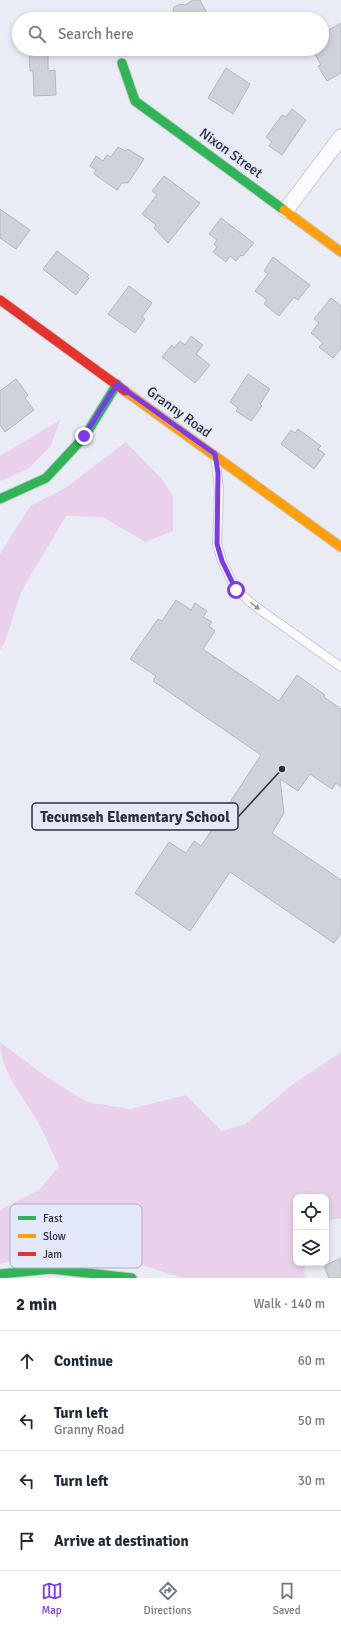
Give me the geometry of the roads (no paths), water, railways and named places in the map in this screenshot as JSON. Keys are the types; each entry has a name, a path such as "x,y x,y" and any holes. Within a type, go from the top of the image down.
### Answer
{"street":[{"name":"Nixon Street","path":"122,63 135,101 286,210 341,252"},
{"path":"286,210 341,137"},
{"name":"Granny Road","path":"0,300 215,454 341,547"},
{"path":"0,499 46,478 84,436 117,384"},
{"path":"0,1274 51,1269 132,1278"}],"lane":[{"path":"215,454 218,473 217,544 222,561 236,590 255,606 341,666"}],"place":[{"name":"Tecumseh Elementary School","path":"282,769"}]}
